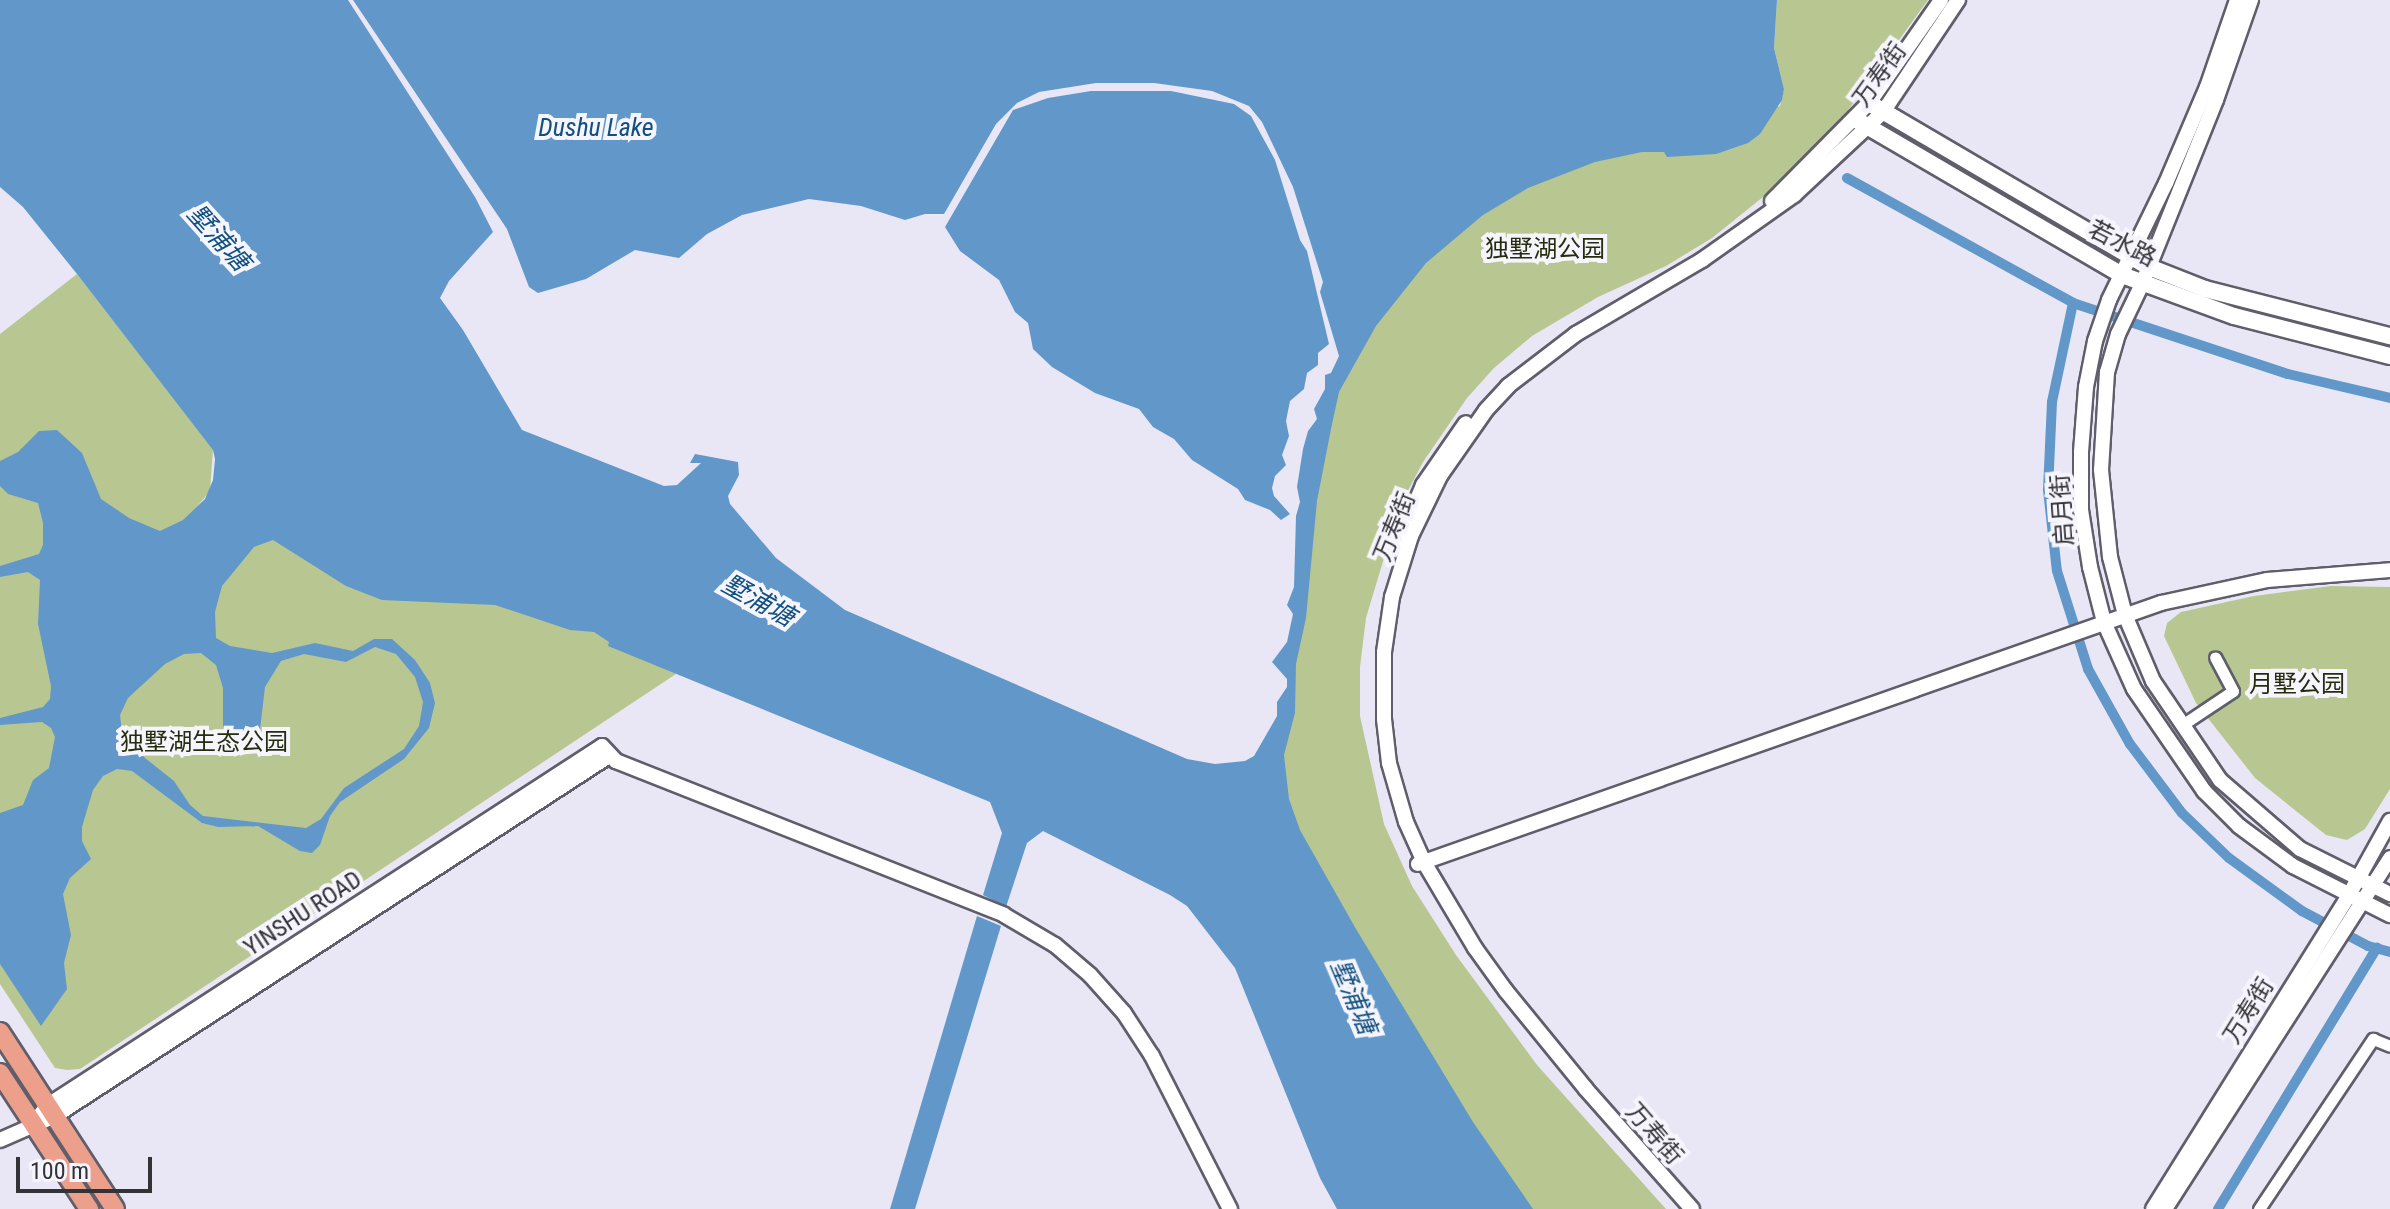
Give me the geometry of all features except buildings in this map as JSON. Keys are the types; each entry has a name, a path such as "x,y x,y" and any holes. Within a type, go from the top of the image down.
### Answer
{"main road":[{"name":"若水路","path":"1876,108 2149,267 2205,289 2390,336"},
{"name":"若水路","path":"1862,123 2142,284 2234,316 2390,356"},
{"path":"0,1032 115,1209"},
{"path":"0,1073 89,1209"}],"street":[{"name":"万寿街","path":"1876,108 1941,0"},
{"name":"万寿街","path":"1682,1209 1625,1149 1537,1043 1464,948 1419,863 1389,763 1384,719 1384,652 1395,585 1411,536 1440,476 1486,410 1534,363 1750,229 1876,108 1958,0"},
{"name":"启月街","path":"2237,0 2207,87 2099,328 2086,387 2081,510 2090,567 2104,622 2134,689 2204,791 2239,826 2293,866 2390,915"},
{"name":"启月街","path":"2251,0 2216,100 2142,284 2118,334 2107,372 2101,470 2110,557 2125,615 2153,681 2220,780 2248,808 2300,849 2390,894"},
{"path":"1419,863 2104,622 2196,593 2236,585 2390,570"},
{"path":"2182,725 2233,691 2215,657"},
{"name":"YINSHU ROAD","path":"0,1140 33,1124 605,751 1004,915 1055,945 1090,975 1124,1013 1152,1056 1230,1209"},
{"name":"万寿街","path":"2165,1209 2355,897 2359,878 2390,821"},
{"name":"万寿街","path":"2355,897 2374,885 2390,858"},
{"name":"万寿街","path":"1419,863 1506,991 1586,1089 1692,1209"},
{"name":"万寿街","path":"2153,1209 2325,944"},
{"path":"2259,1209 2373,1039 2390,1046"}],"green space":[{"name":"独墅湖公园","path":"1777,0 1928,0 1843,117 1763,197 1712,238 1666,266 1598,297 1532,336 1494,368 1467,398 1423,462 1399,508 1366,618 1360,667 1360,716 1384,824 1412,886 1456,955 1537,1065 1666,1209 1498,1209 1266,788 1289,708 1313,505 1338,389 1385,303 1462,223 1519,187 1578,163 1780,106 1784,89 1774,48"},
{"name":"独墅湖生态公园","path":"77,274 213,449 210,491 191,514 516,593 648,653 676,674 80,1069 67,1070 55,1068 0,984 0,334"},
{"name":"月墅公园","path":"2331,586 2390,587 2390,789 2365,829 2347,840 2326,835 2255,778 2196,703 2164,636 2167,623 2181,612 2254,596"}],"water":[{"path":"0,0 348,0 475,197 493,232 449,281 440,298 463,330 522,430 664,486 677,485 701,463 690,463 695,454 738,462 739,475 728,496 730,504 776,558 845,610 1187,759 1215,764 1245,761 1254,756 1277,716 1277,702 1287,687 1287,679 1272,662 1287,642 1293,614 1287,605 1294,587 1296,516 1300,502 1297,487 1308,431 1317,419 1314,409 1325,389 1325,375 1331,373 1339,356 1320,292 1323,282 1293,187 1262,122 1249,106 1212,91 1154,83 1096,83 1039,92 1017,103 996,124 944,214 925,214 905,220 861,206 809,199 742,215 707,234 679,258 635,250 586,279 538,293 529,287 507,229 353,0 1777,0 1774,48 1784,89 1782,100 1760,134 1748,143 1716,154 1667,157 1664,152 1642,152 1595,162 1528,188 1483,215 1426,263 1376,326 1339,392 1331,429 1317,501 1306,618 1296,664 1295,713 1284,755 1289,799 1300,830 1356,929 1473,1122 1533,1209 1337,1209 1320,1178 1235,968 1187,906 1170,895 1043,831 1027,843 1006,907 983,895 1002,833 990,802 608,646 609,642 594,632 570,630 495,605 382,600 346,586 273,540 254,547 222,586 215,612 216,638 230,646 272,653 315,643 353,651 374,639 392,639 415,660 430,683 435,703 429,728 404,759 340,802 330,816 320,845 312,853 300,851 258,826 218,827 202,823 132,771 117,769 103,776 93,790 82,827 82,841 91,859 70,878 63,894 71,935 64,963 67,989 41,1026 0,964 0,813 23,805 33,780 49,768 55,737 51,728 42,722 0,725 0,718 43,707 50,699 51,686 38,624 40,580 28,572 0,577 0,566 39,554 43,545 43,523 38,503 8,494 0,486 0,461 18,452 39,431 57,430 82,453 101,499 129,518 160,531 183,520 205,499 213,480 215,459 213,450 77,274 23,207 0,187","holes":["375,647 396,654 415,677 423,702 419,726 404,749 344,788 321,819 306,828 203,816 190,805 174,781 145,758 122,732 120,715 128,698 165,664 184,654 201,653 216,665 223,688 223,736 232,745 245,746 259,738 265,687 281,661 304,654 346,662"]},
{"path":"1091,91 1171,91 1234,104 1251,116 1275,160 1300,240 1307,251 1329,344 1318,353 1318,365 1307,373 1304,389 1290,401 1286,421 1289,436 1282,455 1286,465 1275,476 1272,488 1274,496 1290,514 1281,520 1270,510 1245,500 1238,489 1192,460 1174,439 1153,427 1139,409 1095,393 1052,367 1033,349 1028,323 1015,312 999,280 960,251 945,227 1013,110 1048,98"},
{"path":"977,916 1001,926 915,1209 890,1209"}],"waterway":[{"path":"1847,178 2073,303 2288,374 2390,398"},
{"path":"2073,303 2052,402 2048,490 2057,571 2088,669 2130,744 2182,813 2229,858 2302,911 2368,946 2390,952"},
{"path":"2218,1209 2377,948"}],"water label":[{"name":"Dushu Lake","path":"596,128"},
{"name":"墅浦塘","path":"218,238"},
{"name":"墅浦塘","path":"758,601"},
{"name":"墅浦塘","path":"1353,997"}]}
